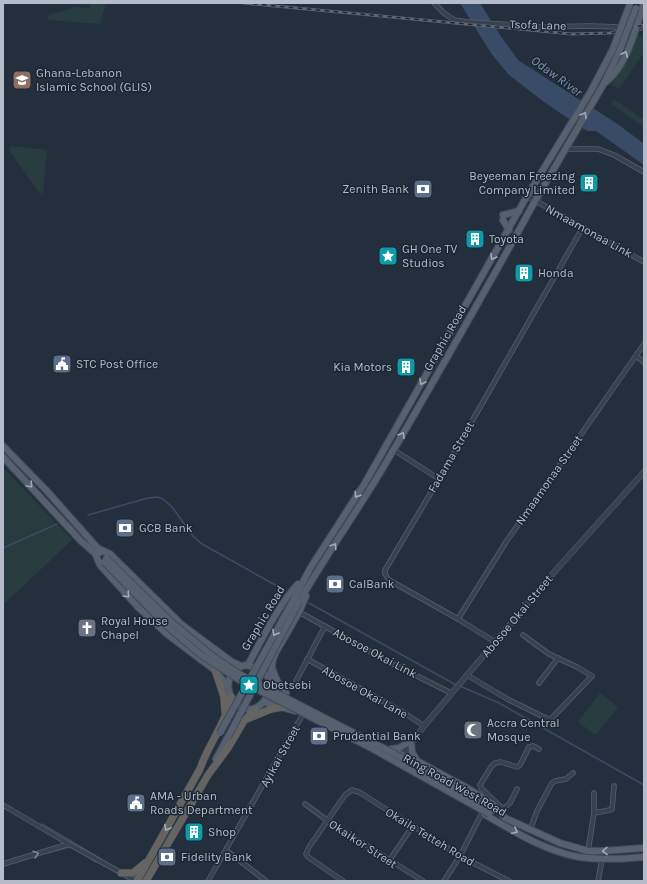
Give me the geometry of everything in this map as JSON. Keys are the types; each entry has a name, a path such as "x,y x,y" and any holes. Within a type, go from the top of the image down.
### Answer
{"highway":[{"path":"214,670 224,697 225,716"},
{"path":"136,881 200,769 204,756 225,716 231,697"},
{"path":"244,722 271,709 283,707"},
{"path":"146,881 208,775 228,748 244,722 255,709"},
{"path":"121,873 128,874 133,872 143,865 152,855"}],"main road":[{"path":"602,71 629,3"},
{"name":"Graphic Road","path":"270,683 272,663 280,643 306,599 304,587 311,567 365,483 527,196 602,71 613,48 629,3"},
{"path":"603,85 614,76 617,70 635,30 644,3"},
{"name":"Graphic Road","path":"304,587 361,504 394,450 564,149 603,85 619,52 637,5"},
{"path":"509,230 503,218 519,211"},
{"path":"3,446 82,530 105,560 176,626 241,678"},
{"path":"3,456 77,536 97,551 110,554 182,625 232,662 241,666 248,665 261,670 270,683 264,702 255,709 243,708 236,704 231,697 228,687 214,670 167,634 100,565 97,551"},
{"name":"Graphic Road","path":"248,665 277,614 294,588 298,584 304,587"},
{"path":"200,769 304,587"},
{"path":"208,775 296,600"},
{"path":"272,663 274,676 278,684 290,698"},
{"path":"228,687 232,674 241,666"},
{"name":"Ring Road West Road","path":"241,678 376,744 417,761 492,804 504,817 560,843 588,851 644,848"},
{"name":"Ring Road West Road","path":"241,678 491,812"},
{"name":"Ring Road West Road","path":"270,683 290,698 363,739 376,744 491,812"},
{"name":"Ring Road West Road","path":"264,702 303,714 512,830 550,848 578,856 602,859 642,858"},
{"path":"389,750 400,748 411,741 412,752 417,761"},
{"path":"491,812 504,817"},
{"path":"491,812 495,820"}],"street":[{"name":"Tsofa Lane","path":"434,3 454,20 468,22 541,27 619,27"},
{"path":"635,30 644,27"},
{"path":"564,149 598,149 614,155 644,172"},
{"name":"Nmaamonaa Link","path":"527,196 644,262"},
{"name":"Fadama Street","path":"495,642 389,580 385,574 386,568 439,479 583,227"},
{"name":"Nmaamonaa Street","path":"458,619 506,542 644,344"},
{"path":"636,356 644,362"},
{"path":"394,450 439,479"},
{"name":"Abosoe Okai Street","path":"395,764 411,741 556,570 644,472"},
{"name":"Abosoe Okai Link","path":"299,612 391,663 452,692"},
{"path":"296,681 325,626"},
{"path":"465,678 550,720 592,676 549,654 523,635"},
{"path":"539,683 558,658"},
{"name":"Abosoe Okai Lane","path":"307,659 399,710 424,726"},
{"name":"Ayikai Street","path":"208,881 303,714"},
{"path":"504,808 497,804 480,785 495,763 501,762 517,767 520,765 529,747 534,746 539,749"},
{"path":"530,830 537,811 552,783 566,779 573,773"},
{"path":"594,813 610,810 612,808 614,786"},
{"path":"504,808 510,803 517,789"},
{"name":"Okaile Tetteh Road","path":"328,821 345,795 352,790 358,792 460,856 509,881"},
{"path":"588,851 594,813 594,793"},
{"name":"Okaikor Street","path":"305,804 328,821 423,881"},
{"path":"3,805 68,844 136,881"},
{"path":"504,808 504,817"},
{"path":"444,881 460,856 482,813"},
{"path":"328,821 309,847 306,854 308,857 343,881"},
{"path":"389,860 412,827"},
{"path":"3,864 68,844"},
{"path":"227,850 266,881"},
{"path":"598,881 602,859"}],"green space":[{"path":"91,3 106,3 100,24 48,20 48,15 76,7 89,8"},
{"path":"637,34 644,37 644,52 619,89 611,85"},
{"path":"614,99 644,120 644,127 611,104"},
{"path":"11,146 47,150 43,192 40,194 9,150"},
{"path":"3,467 72,540 3,605"},
{"path":"600,693 618,707 596,735 578,722"}],"water":[{"path":"460,3 480,3 518,60 619,125 644,144 644,165 596,131 587,131 544,102 508,74 491,53"}],"waterway":[{"path":"88,515 148,498 157,497 163,499 172,507 193,536 202,544 286,591"},
{"path":"3,548 57,524"},
{"path":"309,603 456,685"},
{"path":"460,686 499,703 644,785"},
{"path":"42,824 101,859"},
{"path":"47,853 70,847 72,848"},
{"path":"91,859 96,862"}],"railway":[{"path":"244,3 572,34 610,33 644,25"}],"place":[{"name":"Ghana-Lebanon Islamic School (GLIS)","path":"22,80"},
{"name":"Beyeeman Freezing Company Limited","path":"589,183"},
{"name":"Zenith Bank","path":"423,189"},
{"name":"Toyota","path":"475,239"},
{"name":"GH One TV Studios","path":"388,256"},
{"name":"Honda","path":"524,273"},
{"name":"STC Post Office","path":"62,364"},
{"name":"Kia Motors","path":"406,367"},
{"name":"GCB Bank","path":"125,528"},
{"name":"CalBank","path":"335,584"},
{"name":"Royal House Chapel","path":"87,628"},
{"name":"Obetsebi","path":"249,685"},
{"name":"Accra Central Mosque","path":"473,730"},
{"name":"Prudential Bank","path":"319,736"},
{"name":"AMA - Urban Roads Department","path":"136,803"},
{"name":"Shop","path":"194,832"},
{"name":"Fidelity Bank","path":"167,857"}],"water label":[{"name":"Odaw River","path":"557,76"}]}
